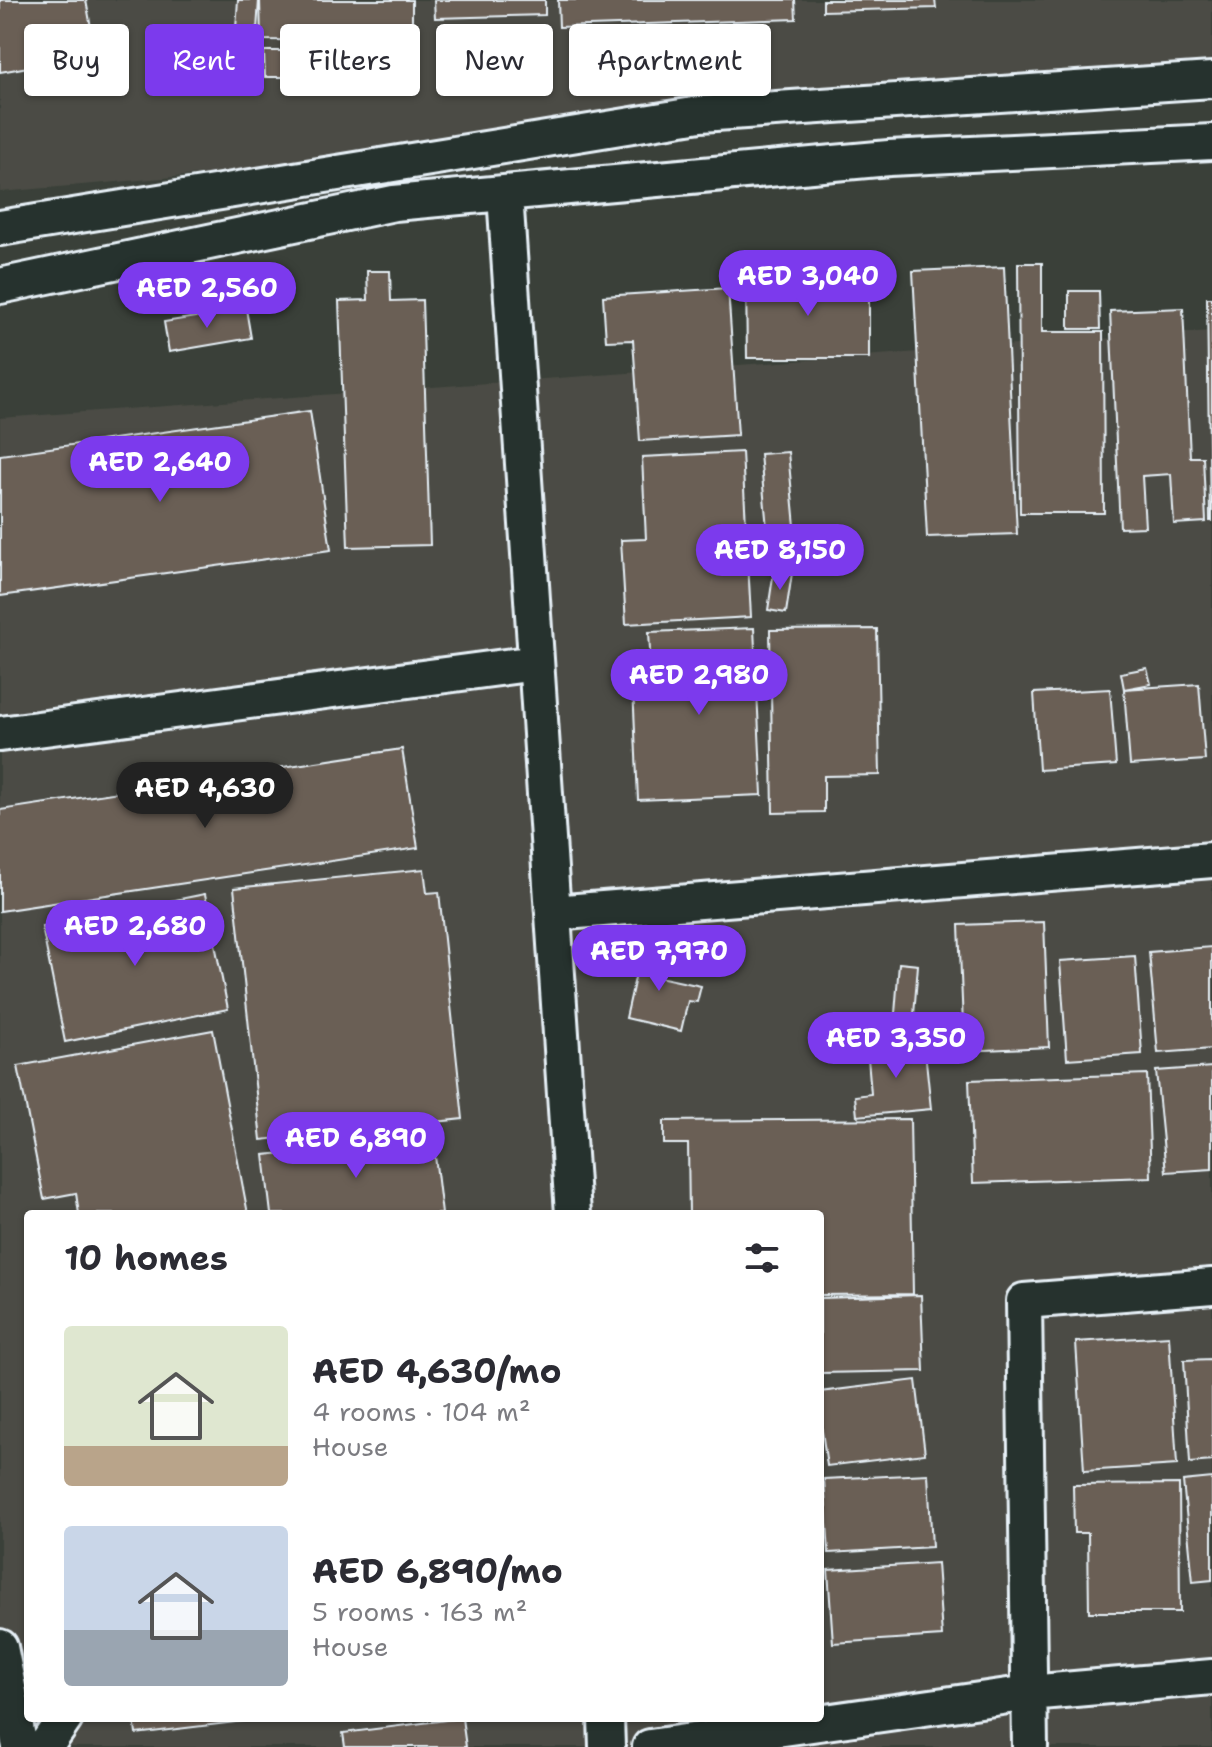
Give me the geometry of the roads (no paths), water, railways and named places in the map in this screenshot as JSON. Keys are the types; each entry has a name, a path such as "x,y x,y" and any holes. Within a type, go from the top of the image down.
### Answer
{"street":[{"path":"0,228 700,114 1212,80"},
{"path":"0,286 394,203 889,158 1212,142"},
{"path":"505,194 573,1210"},
{"path":"0,734 536,663"},
{"path":"553,913 1212,860"},
{"path":"1030,1747 1024,1301 1212,1286"},
{"path":"0,1647 20,1747"},
{"path":"650,1747 1029,1693 1212,1677"},
{"path":"45,1747 62,1722"},
{"path":"606,1722 607,1747"}]}
